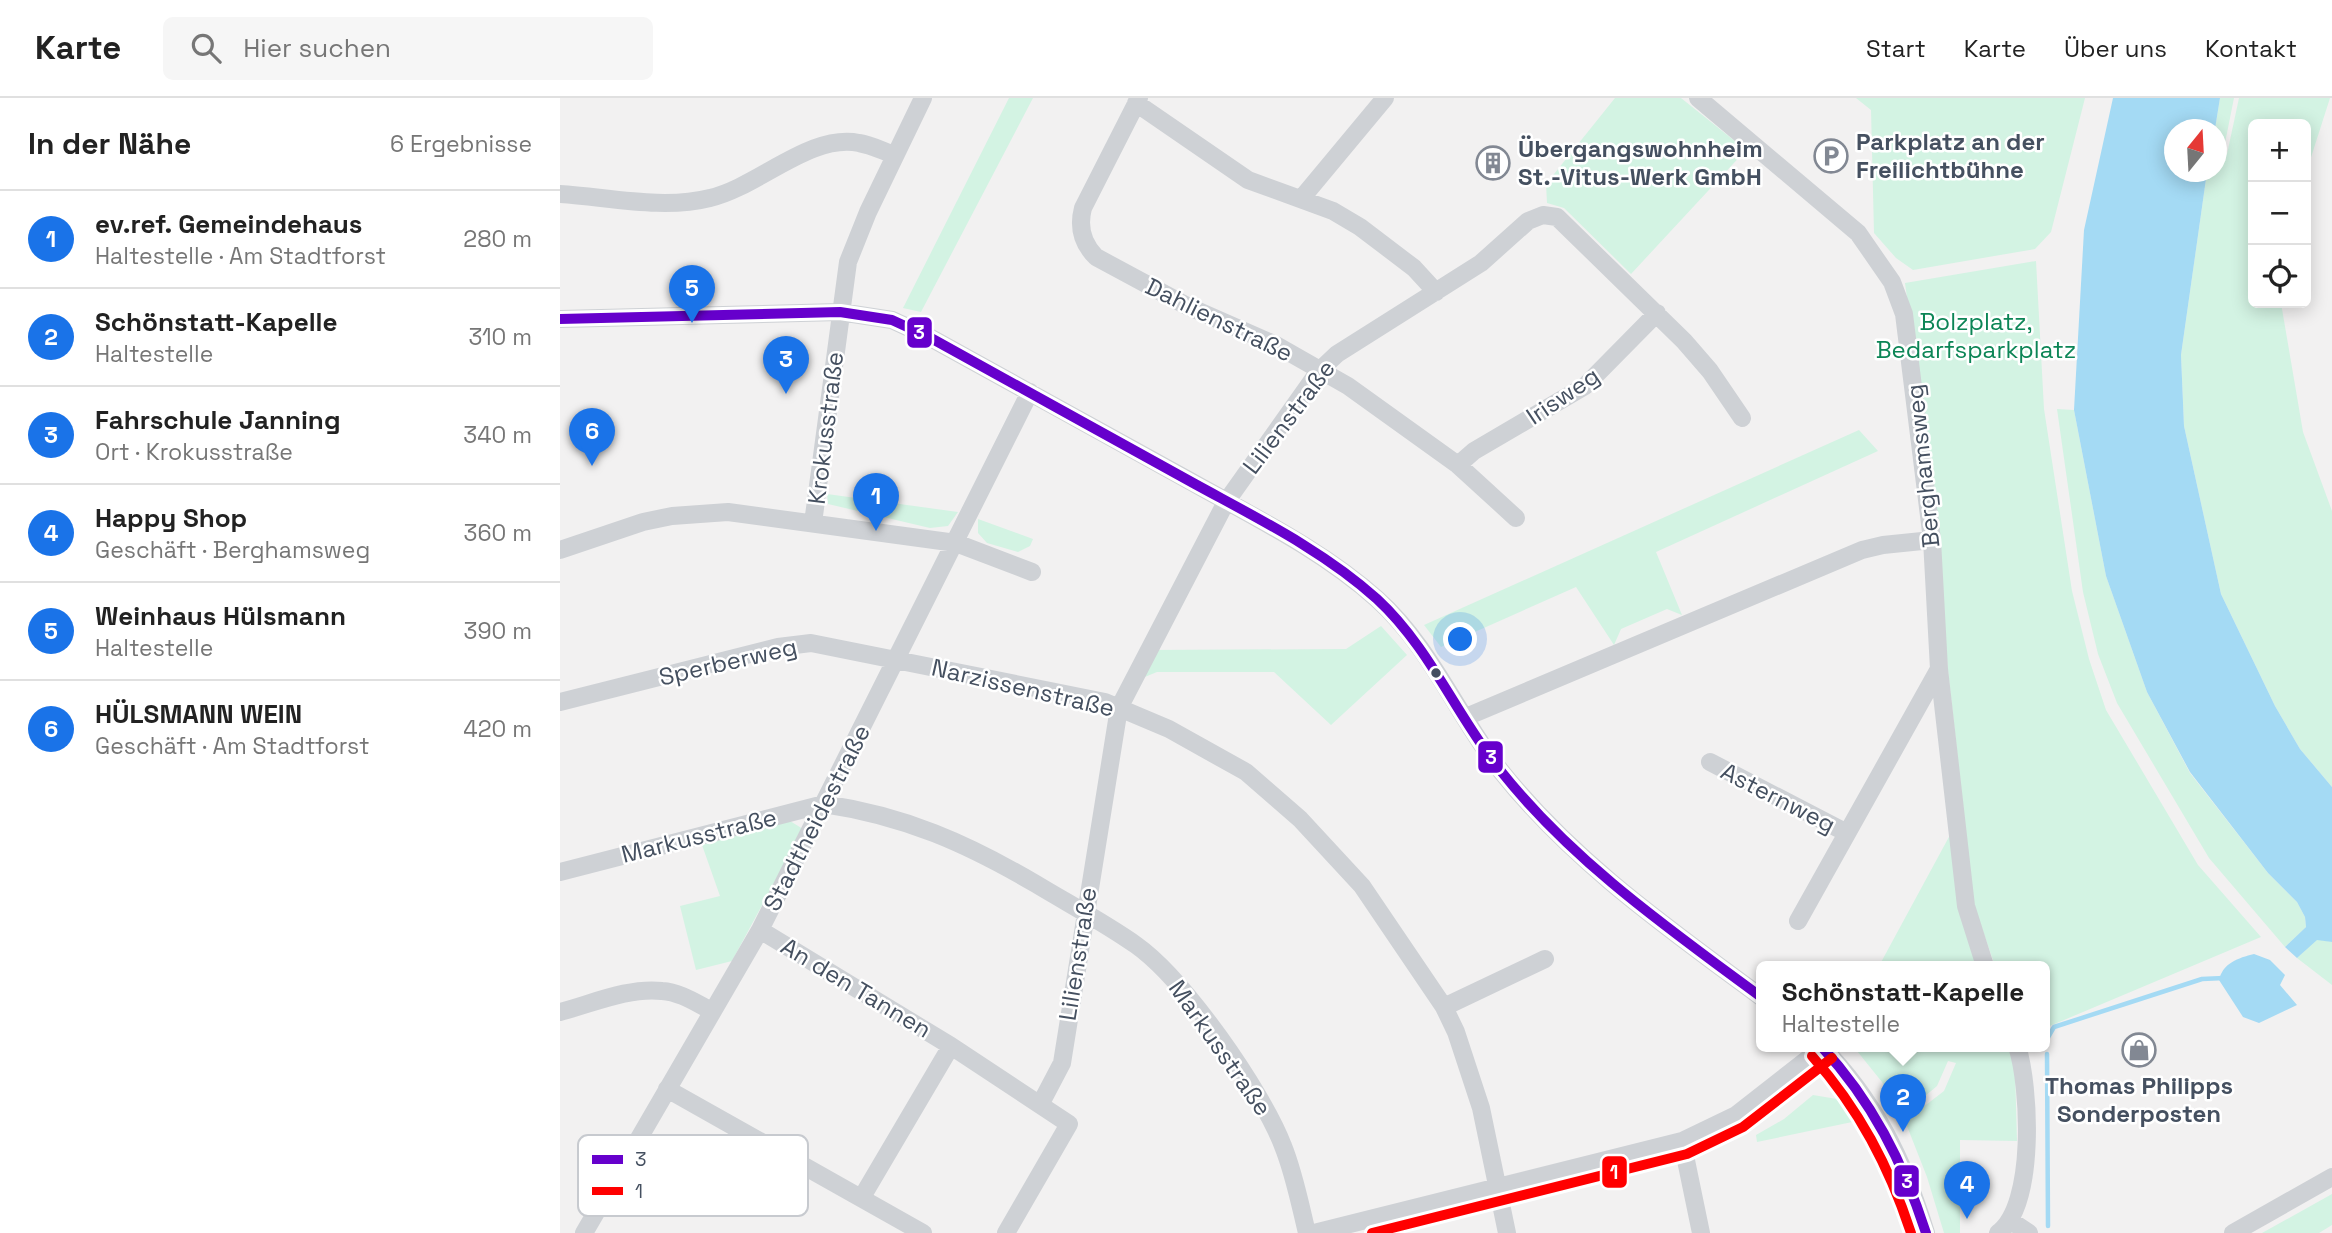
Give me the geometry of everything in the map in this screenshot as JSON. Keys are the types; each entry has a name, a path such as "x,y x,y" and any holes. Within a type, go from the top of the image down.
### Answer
{"street":[{"name":"Krokusstraße","path":"813,523 848,262 923,98"},
{"path":"1301,199 1385,98"},
{"name":"Berghamsweg","path":"1698,98 1858,233 1892,282 1904,314 1932,540 1939,669 1966,906 1983,961"},
{"path":"1137,100 1248,180 1333,211 1360,227 1414,268 1436,292"},
{"name":"Dahlienstraße","path":"1137,100 1083,208 1080,219 1083,240 1088,249 1096,257 1159,292 1242,328 1348,386 1458,465 1516,517"},
{"path":"560,194 686,203 739,188 821,146 840,141 860,143 895,155"},
{"name":"Lilienstraße","path":"1041,1103 1062,1063 1084,912 1119,708 1226,502 1319,371 1337,354 1496,251 1528,221 1543,215 1557,216 1657,313 1710,371 1742,418"},
{"path":"560,319 840,312 877,316 907,326 1226,502 1345,571 1380,602 1416,640 1499,768 1555,834 1639,904 1756,992"},
{"name":"Irisweg","path":"1458,465 1474,452 1585,386 1657,313"},
{"name":"Stadtheidestraße","path":"640,1135 760,930 1030,392"},
{"path":"560,550 618,529 672,516 728,512 956,543 1032,572"},
{"path":"1466,717 1863,550 1882,545 1932,540"},
{"name":"Sperberweg","path":"560,702 793,644 811,643 897,659"},
{"name":"Narzissenstraße","path":"897,659 1105,702 1169,729 1246,772 1300,819 1362,886 1444,1007 1456,1032 1481,1108 1507,1233"},
{"path":"1798,921 1939,669"},
{"name":"Asternweg","path":"1710,762 1847,833"},
{"name":"Markusstraße","path":"560,872 824,804 850,806 914,823 963,844 1084,912 1137,946 1165,970 1232,1057 1284,1147 1307,1233"},
{"name":"An den Tannen","path":"760,930 951,1046 1069,1124 1006,1233"},
{"path":"1444,1007 1545,959"},
{"path":"560,1012 640,992 661,990 677,994 712,1011"},
{"name":"An den Tannen","path":"862,1197 951,1046"},
{"path":"1314,1233 1682,1141 1736,1115 1816,1052"},
{"path":"1827,1052 1852,1078 1877,1113 1909,1181 1926,1233"},
{"path":"2018,1052 2024,1077 2026,1166 2024,1185 2004,1227 2029,1233"},
{"path":"667,1089 750,1135"},
{"path":"1682,1141 1701,1233"},
{"path":"808,1167 923,1233"},
{"path":"2233,1233 2332,1177"},
{"name":"Stadtheidestraße","path":"584,1233 594,1216"}],"green space":[{"path":"1009,98 1033,98 921,312 903,308"},
{"path":"1615,98 1681,98 1746,150 1631,274 1564,208 1547,203 1546,184"},
{"path":"1856,98 2085,98 2051,232 2035,249 1913,270 1896,258 1874,233 1871,110"},
{"path":"2220,98 2234,98 2227,133 2227,119 2217,119"},
{"path":"2239,98 2330,98 2311,157 2311,119 2248,119 2248,308 2282,308 2303,432 2332,511 2332,787 2300,749 2275,706 2221,594 2184,426 2181,355 2206,182 2227,182 2227,154"},
{"name":"Bolzplatz, Bedarfsparkplatz","path":"2036,261 2044,409 2072,591 2089,659 2106,710 2198,865 2261,937 2050,1026 2050,961 1993,961 1974,905 1948,670 1930,466 1905,283"},
{"path":"2057,409 2074,410 2106,576 2147,692 2190,773 2268,873 2297,902 2305,917 2306,927 2285,947 2209,858 2117,703 2098,654 2083,592"},
{"path":"1859,430 1878,451 1656,552 1682,615 1667,609 1621,629 1614,645 1576,587 1441,647 1424,625"},
{"path":"827,494 958,512 948,526 930,528 828,504"},
{"path":"978,519 1033,539 1030,546 1018,552 987,543 978,533"},
{"path":"1381,626 1407,655 1331,725 1274,672 1157,672 1130,683 1147,650 1346,649"},
{"path":"790,821 803,829 732,961 696,970 680,906 720,896 702,845"},
{"path":"1950,835 1975,961 1882,961"},
{"path":"2317,939 2332,942 2332,985 2297,958"},
{"path":"1858,1052 2010,1052 2015,1069 2017,1141 1960,1140 1960,1233 1944,1233 1927,1177 1905,1121 1944,1091 1956,1063 1948,1061 1937,1086 1912,1107 1910,1104 1899,1110 1882,1082"},
{"path":"1813,1095 1837,1099 1857,1121 1757,1142 1756,1135 1784,1119"},
{"path":"2332,1194 2332,1225 2319,1233 2262,1233"}],"water":[{"path":"2113,98 2220,98 2217,119 2164,119 2164,182 2206,182 2181,355 2184,426 2221,594 2275,706 2300,749 2332,787 2332,942 2317,940 2297,958 2285,947 2306,927 2305,917 2297,902 2268,873 2190,772 2147,692 2106,576 2074,410 2084,230"},
{"path":"2254,954 2270,960 2285,975 2280,985 2297,1005 2259,1023 2243,1017 2219,980 2228,965"}],"waterway":[{"path":"2050,1034 2054,1027 2202,979 2224,978"},
{"path":"2047,1054 2048,1226"}],"transit line":[{"name":"3","path":"560,319 840,312 892,320 929,337 1266,523 1312,550 1357,582 1396,618 1428,660 1484,749 1528,803 1558,834 1623,892 1756,993"},
{"name":"3","path":"1826,1052 1856,1088 1884,1134 1907,1182 1926,1233"},
{"name":"1","path":"1812,1056 1844,1097 1871,1139 1893,1185 1911,1233"},
{"name":"1","path":"1372,1233 1687,1154 1743,1127 1832,1058"}],"place":[{"name":"Parkplatz an der Freilichtbühne","path":"1831,156"},
{"name":"Übergangswohnheim St.-Vitus-Werk GmbH","path":"1493,163"},
{"name":"Weinhaus Hülsmann","path":"692,323"},
{"name":"Fahrschule Janning","path":"786,394"},
{"name":"HÜLSMANN WEIN","path":"592,466"},
{"name":"ev.ref. Gemeindehaus","path":"876,531"},
{"name":"Thomas Philipps Sonderposten","path":"2139,1050"},
{"name":"Schönstatt-Kapelle","path":"1903,1132"},
{"name":"Happy Shop","path":"1967,1219"}]}
